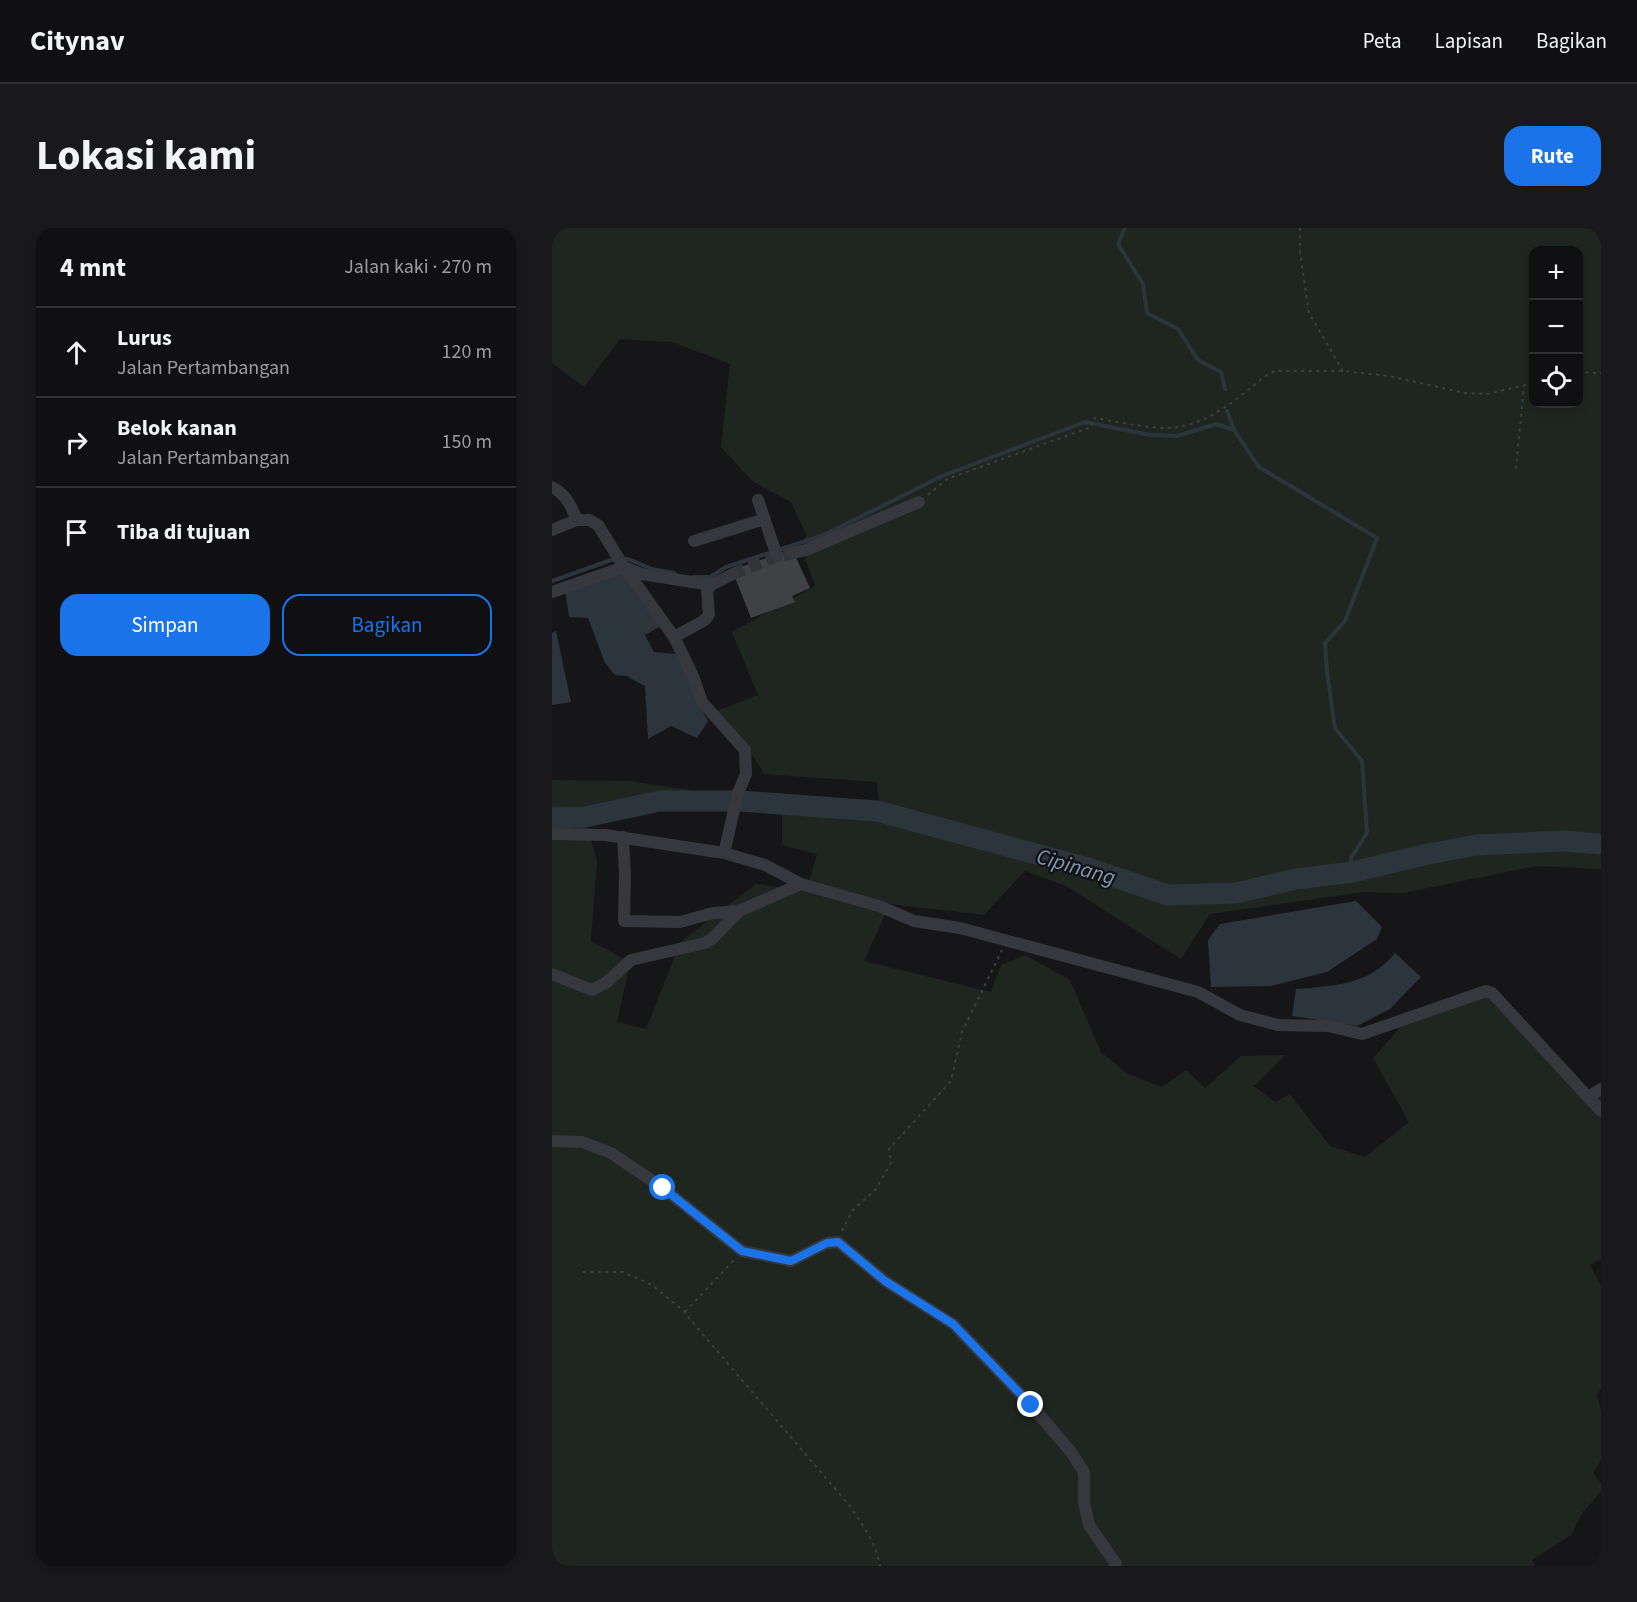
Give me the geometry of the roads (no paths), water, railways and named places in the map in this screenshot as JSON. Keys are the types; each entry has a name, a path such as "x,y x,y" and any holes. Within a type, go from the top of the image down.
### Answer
{"street":[{"path":"552,487 560,491 568,501 577,520"},
{"path":"758,500 775,551"},
{"path":"794,553 919,502"},
{"path":"694,541 765,519"},
{"path":"552,530 577,520 589,520 598,525 674,637 693,676 702,702 745,750 746,774 738,793 724,853"},
{"path":"621,560 642,574 711,585"},
{"path":"552,592 621,560"},
{"path":"674,637 705,620 709,614 707,591 711,585 733,574"},
{"path":"552,834 605,835 724,853 765,865 801,884 879,906 914,921 960,928 1198,992 1240,1015 1278,1024 1328,1026 1362,1034 1486,991 1491,993 1601,1111"},
{"path":"623,837 624,921 680,922 713,913 739,911 801,884"},
{"path":"552,974 592,990 607,982 631,960 705,943 712,939 739,911"},
{"path":"1588,1097 1601,1089"},
{"path":"552,1141 582,1142 611,1152 663,1188 742,1251 791,1261 827,1243 838,1242 885,1281 953,1324 1038,1413 1071,1452 1084,1472 1084,1502 1089,1525 1115,1566"}],"waterway":[{"path":"1125,228 1118,244 1143,284 1147,313 1178,329 1198,360 1221,372 1225,389"},
{"path":"1227,411 1234,430"},
{"path":"693,577 710,577 726,567 824,535 942,476 1085,422 1150,435 1177,436 1216,424 1234,430 1259,467 1377,538 1345,621 1325,643 1335,728 1362,761 1367,833 1351,858 1353,872"},
{"path":"552,581 611,560 628,559 652,569 674,573"},
{"name":"Cipinang","path":"552,818 585,817 660,801 740,801 877,811 1091,869 1168,895 1236,893 1296,879 1353,872 1476,845 1564,841 1601,844"}],"tunnel":[{"path":"733,574 777,556 793,553"}]}
